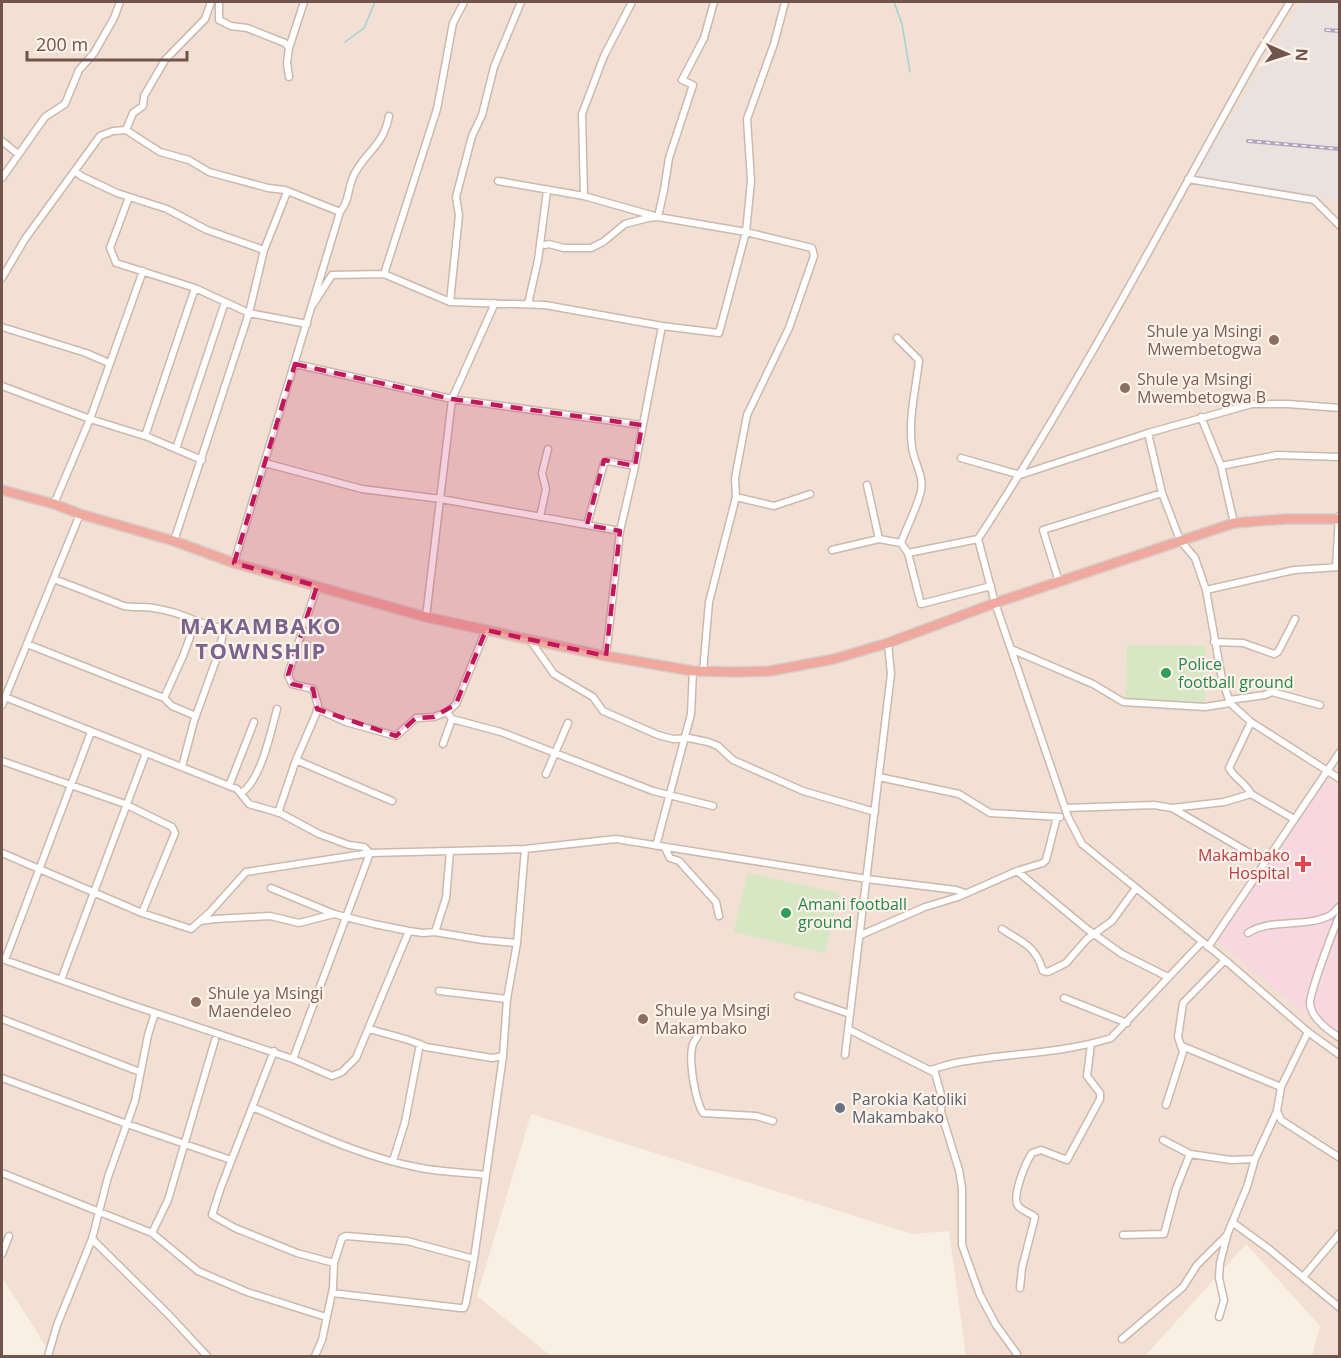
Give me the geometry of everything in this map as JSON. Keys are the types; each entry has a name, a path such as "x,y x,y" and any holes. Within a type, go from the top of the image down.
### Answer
{"highway":[{"path":"2,490 174,541 234,563 426,617 606,656 698,671 770,671 834,659 888,643 995,603 1234,523 1339,518"}],"street":[{"path":"2,178 45,117 65,104 79,70 94,53 114,18 120,2"},
{"path":"126,130 133,113 143,106 144,96 165,60 205,19 211,2"},
{"path":"219,2 219,20 231,26 247,28 271,37 285,43 289,48"},
{"path":"290,77 287,63 289,48 304,2"},
{"path":"384,274 437,109 453,23 464,2"},
{"path":"450,302 459,215 456,196 472,136 482,115 494,67 521,2"},
{"path":"584,196 582,114 604,56 632,2"},
{"path":"658,217 669,158 693,85 682,80 704,38 714,2"},
{"path":"312,306 332,275 384,274 450,302 545,305 662,326 719,333 746,232 751,181 747,119 774,45 785,2"},
{"path":"908,554 978,539 1020,475 1066,397 1290,2"},
{"path":"234,563 340,212 348,203 352,178 380,142 389,116"},
{"path":"2,278 25,239 100,136 113,131 126,130 160,152 189,160 208,172 287,192 340,212"},
{"path":"2,141 18,154"},
{"path":"75,171 102,186 167,209 207,230 264,250"},
{"path":"1188,179 1314,200 1340,226"},
{"path":"498,181 584,196 658,217 810,246 814,252 805,286 789,327 747,415 735,478 736,497 709,602 686,739 656,846"},
{"path":"528,304 538,260 547,191"},
{"path":"174,541 249,313 264,250 287,192"},
{"path":"129,196 110,248 116,263 195,288 249,313 307,324"},
{"path":"1331,217 1340,215"},
{"path":"545,245 591,248 603,242 625,224 658,217"},
{"path":"54,504 90,419 143,271"},
{"path":"145,436 195,288"},
{"path":"176,449 225,302"},
{"path":"426,617 452,399 495,303"},
{"path":"606,656 620,531 662,326"},
{"path":"2,327 109,363"},
{"path":"897,338 919,360 911,413 912,450 916,466 921,472 921,490 901,543"},
{"path":"295,364 452,399 642,425"},
{"path":"2,386 90,419 145,436 202,460"},
{"path":"961,458 1020,475 1148,433 1252,404 1340,408"},
{"path":"1202,417 1221,466 1234,523"},
{"path":"1148,433 1162,493 1180,540 1195,558 1206,590 1214,642 1229,701 1251,722 1340,779"},
{"path":"540,517 546,489 542,473 548,449"},
{"path":"1221,466 1277,455 1340,457"},
{"path":"587,525 604,463 608,461 635,466"},
{"path":"265,463 362,489 441,499 620,531"},
{"path":"867,485 879,539"},
{"path":"1059,582 1043,530 1162,493"},
{"path":"736,497 774,506 810,494"},
{"path":"2,705 80,514"},
{"path":"1206,590 1294,570 1338,567 1339,518"},
{"path":"832,550 879,539 901,543 908,554 921,604 991,586"},
{"path":"978,539 995,603 1068,817 1082,844 1225,960 1308,1032 1340,1055"},
{"path":"54,579 124,606 151,607 224,629 219,652 196,716 182,767"},
{"path":"278,813 317,709 314,689 292,684 288,675 317,586"},
{"path":"1214,642 1243,643 1274,654 1278,652 1296,619"},
{"path":"164,698 196,621"},
{"path":"317,709 346,722 396,736 416,718 434,717 447,712 456,704 486,630"},
{"path":"530,640 554,674 593,697 603,711 658,735 673,739 708,742 718,746 733,760 803,791 875,812"},
{"path":"845,1055 891,674 888,643"},
{"path":"27,644 164,698 172,706 196,716"},
{"path":"1011,649 1093,684 1123,702 1205,707 1272,692 1320,705"},
{"path":"5,697 237,789 249,804 278,813 319,834 364,847 370,853"},
{"path":"241,793 250,785 259,766 277,709"},
{"path":"447,712 452,719 501,732 653,791 713,806"},
{"path":"443,744 452,719"},
{"path":"229,786 254,722"},
{"path":"1251,722 1229,768 1247,785 1251,794 1294,819"},
{"path":"546,774 568,723"},
{"path":"91,732 61,815 3,959 155,1013 274,1051 332,1076 342,1072 356,1058 409,931"},
{"path":"1208,947 1340,752"},
{"path":"61,980 146,753"},
{"path":"296,760 392,801"},
{"path":"2,761 126,804 172,827 175,831 142,914"},
{"path":"879,777 959,794 990,813 1068,817"},
{"path":"1066,808 1154,805 1172,808 1224,802 1251,794"},
{"path":"1172,808 1265,862"},
{"path":"861,934 1017,871 1043,863 1046,860 1057,818"},
{"path":"2,853 94,891 142,914 191,929 246,872 370,853 525,849 616,839 965,893"},
{"path":"665,848 670,858 679,861 716,902 719,916"},
{"path":"332,1293 464,1308 474,1259 503,1056 507,999 517,943 525,849"},
{"path":"435,932 446,898 450,851"},
{"path":"293,1059 370,853"},
{"path":"1017,871 1087,929 1122,954 1168,977"},
{"path":"271,888 334,914 409,931 435,932 517,943"},
{"path":"1002,929 1033,949 1045,972 1066,963 1095,934 1112,921 1136,888"},
{"path":"1248,933 1268,926 1330,916 1340,906"},
{"path":"199,922 215,918 270,916 299,923 334,914"},
{"path":"1340,915 1310,997 1310,1005 1316,1018 1340,1038"},
{"path":"930,1070 965,1061 1010,1057 1091,1044 1111,1038 1202,942"},
{"path":"1225,960 1183,1003 1178,1041 1182,1046 1281,1087"},
{"path":"439,991 507,999"},
{"path":"798,996 850,1014"},
{"path":"1064,998 1127,1023"},
{"path":"48,1356 57,1324 92,1239 108,1177 135,1101 147,1035 155,1013"},
{"path":"2,1019 140,1072"},
{"path":"370,1029 426,1047 492,1058 503,1056"},
{"path":"848,1029 935,1073 942,1098 941,1112 959,1170 962,1188 961,1228 964,1251 985,1305 1017,1354"},
{"path":"1219,1317 1224,1300 1219,1278 1220,1263 1227,1235 1247,1186 1255,1159 1277,1111 1281,1087 1308,1032"},
{"path":"698,1035 693,1045 692,1066 699,1106 703,1113 756,1116 773,1121"},
{"path":"152,1233 168,1200 215,1040"},
{"path":"393,1161 405,1122 420,1044"},
{"path":"1020,1288 1022,1268 1035,1217 1017,1205 1018,1186 1032,1152 1041,1150 1067,1160 1101,1099 1100,1093 1087,1076 1091,1044"},
{"path":"1166,1106 1183,1052 1182,1046"},
{"path":"274,1051 212,1215 297,1253 334,1263"},
{"path":"2,1078 231,1160"},
{"path":"252,1107 393,1161 417,1167 485,1175"},
{"path":"1277,1111 1281,1120 1340,1158"},
{"path":"1163,1140 1190,1154 1231,1160 1255,1159"},
{"path":"1124,1235 1164,1233 1176,1189 1190,1154"},
{"path":"2,1173 152,1233 198,1271 247,1292 326,1317"},
{"path":"1232,1221 1340,1308"},
{"path":"1303,1277 1340,1233"},
{"path":"1122,1339 1183,1287 1197,1265 1227,1235"},
{"path":"2,1254 9,1236"},
{"path":"316,1356 322,1341 332,1293 334,1263 339,1242 346,1236 407,1241 474,1259"},
{"path":"92,1239 207,1356"}],"highlighted area":[{"path":"295,364 452,399 642,425 635,466 604,460 587,525 620,531 606,656 486,630 456,704 434,717 416,718 396,736 317,709 313,689 292,684 288,675 317,586 234,563"}],"shaded area":[{"path":"2,2 1339,2 1339,1356 1312,1356 1320,1326 1246,1244 1145,1356 966,1356 949,1231 912,1234 531,1114 477,1296 551,1356 52,1356 2,1277"},
{"path":"1301,2 1339,2 1339,200 1193,178"},
{"name":"Makambako Hospital","path":"1326,780 1339,789 1339,1041 1215,939"}],"green space":[{"name":"Police football ground","path":"1127,645 1206,646 1205,702 1126,700"},
{"name":"Amani football ground","path":"747,873 839,893 825,953 734,932"}],"waterway":[{"path":"345,42 364,28 375,2"},
{"path":"894,2 902,24 910,72"}],"railway":[{"path":"1326,30 1340,31"},
{"path":"1248,141 1340,149"}],"place":[{"name":"Shule ya Msingi Mwembetogwa","path":"1274,340"},
{"name":"Shule ya Msingi Mwembetogwa B","path":"1125,388"},
{"name":"Police football ground","path":"1166,673"},
{"name":"Makambako Hospital","path":"1303,864"},
{"name":"Amani football ground","path":"786,913"},
{"name":"Shule ya Msingi Maendeleo","path":"196,1002"},
{"name":"Shule ya Msingi Makambako","path":"643,1019"},
{"name":"Parokia Katoliki Makambako","path":"840,1108"}],"district":[{"name":"MAKAMBAKO TOWNSHIP","path":"261,638"}]}
